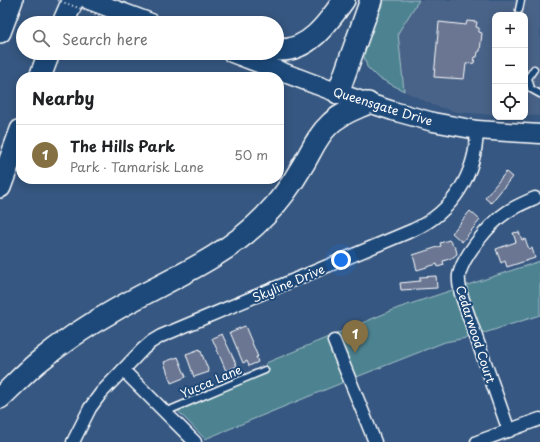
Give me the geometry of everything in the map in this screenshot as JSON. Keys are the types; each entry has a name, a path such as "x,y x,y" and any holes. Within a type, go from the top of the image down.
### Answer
{"highway":[{"path":"0,32 12,0"},
{"path":"64,16 69,0"},
{"path":"65,16 73,0"},
{"path":"284,50 293,49 309,40 324,27 344,0"},
{"path":"338,93 371,0"},
{"path":"42,72 47,60"},
{"path":"0,398 37,363 72,337 114,311 208,260 242,238 265,217 284,195 299,172 318,137 328,125 340,116 368,103"},
{"path":"0,187 16,144"}],"main road":[{"path":"88,0 120,16"},
{"name":"Queensgate Drive","path":"251,60 282,72"},
{"name":"Queensgate Drive","path":"284,73 368,103 433,122 477,130 540,134"}],"street":[{"name":"Skyline Drive","path":"73,442 90,408 123,370 151,342 161,336 413,230 434,219 448,206 460,189 470,170 476,152 477,130"},
{"name":"Cedarwood Court","path":"509,431 461,294 459,277 464,260 495,221 518,205 535,198"},
{"path":"334,341 374,442"},
{"path":"123,370 196,442"},
{"path":"477,442 540,419"}],"lane":[{"path":"519,10 520,0"},
{"path":"534,69 528,78 531,89 540,94"},
{"name":"Yucca Lane","path":"165,412 265,370"}],"path":[{"path":"57,0 115,16"}],"shaded area":[{"path":"419,0 540,0 540,116 528,115 528,12 492,12 492,115 457,112 435,106 404,91 398,33"}],"green space":[{"path":"384,0 419,0 398,33 404,91 377,77 367,67 363,53"},
{"path":"540,261 540,315 472,337 445,342 205,439 175,408 265,370 266,363 398,308"}],"building":[{"path":"467,21 477,22 476,27 479,28 479,32 482,33 480,51 478,52 477,57 475,57 474,63 466,64 464,79 434,77 439,22 466,25"},
{"path":"506,172 512,177 491,203 485,198"},
{"path":"470,211 480,220 462,242 452,233"},
{"path":"519,232 522,240 525,239 529,249 532,248 535,258 507,267 505,261 501,263 496,249 516,242 513,233"},
{"path":"449,240 456,249 457,254 452,258 443,261 444,265 438,267 437,264 417,270 413,255 441,246 440,243"},
{"path":"436,276 437,288 401,290 400,283 420,281 420,277"},
{"path":"245,326 258,357 256,357 258,362 249,366 247,361 243,363 230,332"},
{"path":"222,334 237,366 226,371 212,338"},
{"path":"200,349 209,372 194,377 186,354"},
{"path":"178,357 186,377 171,383 164,362"}],"place":[{"name":"The Hills Park","path":"355,353"}]}
